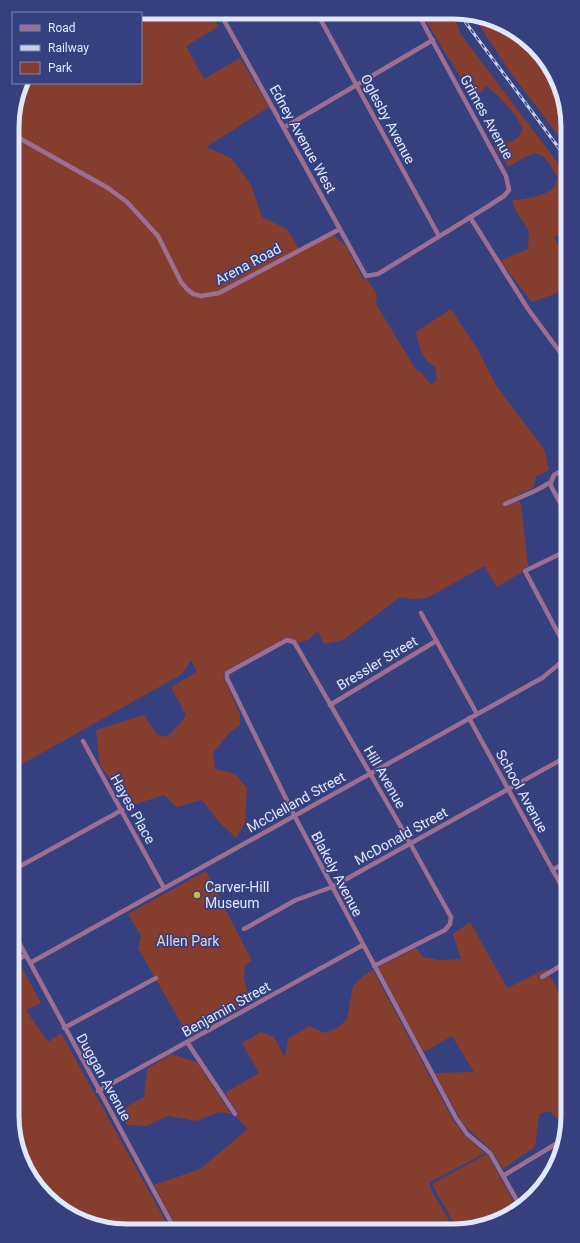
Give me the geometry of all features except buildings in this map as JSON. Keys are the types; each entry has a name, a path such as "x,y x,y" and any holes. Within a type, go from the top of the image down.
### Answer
{"street":[{"name":"Edney Avenue West","path":"223,19 285,127 366,276"},
{"name":"Oglesby Avenue","path":"320,19 439,236"},
{"name":"Grimes Avenue","path":"366,276 378,274 504,196 508,190 509,183 421,19"},
{"path":"285,127 433,40"},
{"name":"Arena Road","path":"19,138 108,188 127,202 158,236 181,282 193,294 206,296 219,293 340,229"},
{"path":"470,217 528,309 561,354"},
{"path":"561,471 554,475 551,482 551,486 561,505"},
{"path":"505,504 551,482"},
{"path":"561,553 525,571 561,639"},
{"path":"421,613 477,714"},
{"name":"Blakely Avenue","path":"330,705 297,647 290,640 285,640 227,673 239,705 294,815 460,1126 490,1153 518,1202"},
{"name":"Bressler Street","path":"330,705 436,641"},
{"name":"McClelland Street","path":"30,962 370,772 542,678 561,663"},
{"name":"Hill Avenue","path":"330,705 370,772 450,915 450,924 445,930 374,966"},
{"name":"School Avenue","path":"469,718 561,886"},
{"name":"Hayes Place","path":"83,741 164,888"},
{"name":"McDonald Street","path":"244,928 296,900 332,887 561,760"},
{"path":"19,867 122,810"},
{"path":"552,870 561,865"},
{"name":"Duggan Avenue","path":"19,942 64,1028 172,1224"},
{"name":"Benjamin Street","path":"98,1090 363,945"},
{"path":"19,959 26,955"},
{"path":"542,977 561,966"},
{"path":"64,1028 156,978"},
{"path":"188,1042 235,1114"},
{"path":"503,1176 557,1143"}],"green space":[{"path":"142,19 214,19 218,27 186,46 204,79 240,58 269,107 206,147 231,158 251,185 262,217 287,229 301,252 333,235 346,246 363,279 367,279 377,295 376,304 416,370 421,372 431,385 437,380 435,366 430,364 421,352 416,332 451,309 478,350 497,387 544,449 549,470 536,476 533,488 502,503 504,507 519,501 521,505 528,566 521,570 522,572 497,587 484,566 427,598 413,599 400,597 343,640 324,644 318,631 308,640 298,643 287,637 225,671 223,676 240,714 240,725 228,734 213,753 215,769 235,774 247,788 245,823 236,838 218,821 202,800 177,807 164,795 130,806 100,765 96,730 144,715 157,735 166,737 179,725 186,715 171,687 197,672 191,660 182,674 19,766 20,113 28,84 142,84"},
{"path":"425,19 454,19 462,36 561,167 561,234 554,237 561,251 561,288 557,293 532,302 500,261 528,249 529,231 516,211 512,200 528,198 546,193 554,187 558,178 547,160 538,154 532,154 508,167 494,147 515,140 523,128 507,105 486,86 474,100"},
{"path":"477,22 501,30 513,37 534,56 543,67 550,79 557,99 560,113 561,139 508,69"},
{"name":"Allen Park","path":"206,871 252,961 245,965 244,977 249,1003 189,1037 138,948 141,936 128,914"},
{"path":"470,922 507,988 546,969 547,971 538,976 540,980 550,976 561,996 561,1122 549,1111 539,1114 535,1147 503,1169 492,1151 463,1124 435,1073 474,1072 452,1036 424,1052 378,967 416,948 423,957 439,960 461,959 453,934"},
{"path":"19,962 41,1003 26,1010 48,1042 61,1033 167,1224 113,1223 79,1213 61,1202 41,1182 34,1170 27,1157 20,1130"},
{"path":"373,970 453,1120 465,1136 485,1153 430,1182 430,1188 451,1224 175,1224 154,1185 200,1169 248,1129 236,1117 239,1115 225,1093 259,1073 242,1043 261,1032 274,1037 285,1058 288,1039 309,1026 325,1033 339,1027 347,1019 353,986 363,976"},
{"path":"171,1054 197,1062 231,1114 219,1112 197,1121 168,1116 147,1126 127,1125 122,1109 144,1097 147,1069"},
{"path":"487,1154 515,1204 494,1216 467,1223 454,1224 432,1184"}],"railway":[{"path":"465,20 561,151"}],"place":[{"name":"Carver-Hill Museum","path":"197,895"}]}
